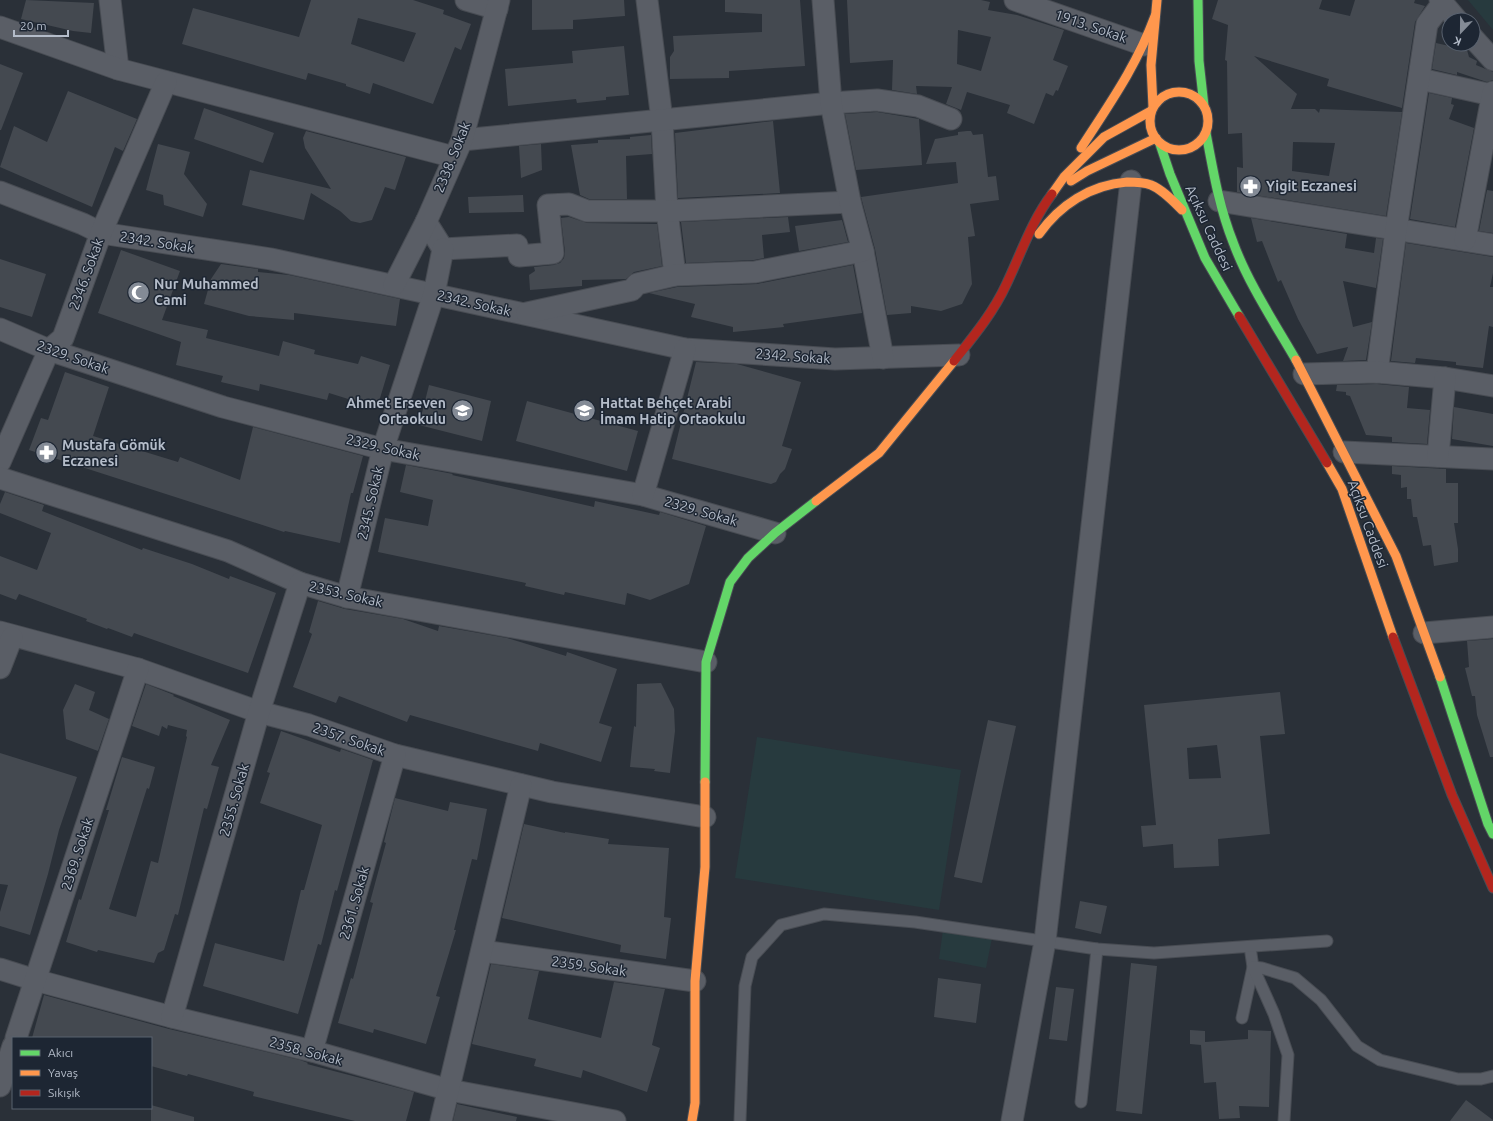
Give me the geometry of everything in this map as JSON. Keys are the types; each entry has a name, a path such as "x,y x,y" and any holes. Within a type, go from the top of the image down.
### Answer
{"main road":[{"path":"1157,0 1151,65 1152,109 1150,126 1158,141 1169,149 1179,150 1188,149 1197,145 1206,133 1209,120 1204,106 1200,61 1198,0"},
{"path":"1006,286 1028,231 1040,210 1064,177 1086,139 1127,78 1144,45 1155,16"},
{"path":"1064,177 1104,137 1152,109 1159,99 1168,94 1178,91 1196,96 1204,106"},
{"name":"Açıksu Caddesi","path":"1206,133 1219,201 1233,243 1257,292 1304,374 1396,556 1493,834"},
{"path":"1040,210 1066,184 1087,171 1158,141"},
{"name":"Açıksu Caddesi","path":"1158,141 1186,214 1205,258 1342,489 1385,615 1452,795 1493,888"},
{"path":"692,1121 695,1103 695,981 705,867 706,662 730,582 748,558 775,533 879,453 980,329 1040,231 1053,216 1066,205 1100,186 1131,181 1150,184 1165,193 1186,214"}],"street":[{"path":"110,0 118,69"},
{"path":"466,0 498,5"},
{"path":"647,0 662,120 667,211 675,275"},
{"path":"823,0 831,103 850,202 863,251 882,358"},
{"name":"1913. Sokak","path":"1015,0 1144,45"},
{"path":"1377,372 1396,230 1420,79 1427,24 1441,2 1450,12"},
{"name":"2338. Sokak","path":"394,285 426,222 458,148 498,5"},
{"path":"0,27 118,69 166,82 458,148 662,120 831,103 877,100 918,106 951,119"},
{"path":"1481,47 1493,60"},
{"path":"1420,79 1492,93 1465,240"},
{"name":"2346. Sokak","path":"0,462 49,350 63,338 101,233 166,82"},
{"path":"1012,1121 1045,941 1131,181"},
{"name":"2342. Sokak","path":"0,192 83,224 101,233 271,259 520,314 685,348 834,359 959,355"},
{"path":"1219,201 1493,245"},
{"path":"426,222 443,249 516,245 520,256 553,253 548,205 569,204 587,212 667,211 850,202"},
{"name":"2345. Sokak","path":"347,596 383,449 434,294 443,249"},
{"path":"520,314 632,290 637,284 675,275 755,272 863,251"},
{"name":"2329. Sokak","path":"0,329 49,350 223,407 383,449 643,495 775,533"},
{"path":"643,495 685,348"},
{"path":"1304,374 1377,372 1445,378 1493,386"},
{"path":"1438,456 1445,378"},
{"path":"1344,452 1493,459"},
{"name":"2353. Sokak","path":"0,478 228,551 300,583 347,596 706,662"},
{"name":"2355. Sokak","path":"172,1017 259,712 300,583"},
{"path":"1424,633 1493,628"},
{"path":"0,668 6,634"},
{"name":"2357. Sokak","path":"6,634 138,669 259,712 309,725 395,755 552,792 705,817"},
{"name":"2369. Sokak","path":"16,1037 138,669"},
{"name":"2361. Sokak","path":"312,1051 395,755"},
{"path":"441,1121 522,784"},
{"name":"2359. Sokak","path":"482,951 695,981"},
{"name":"2358. Sokak","path":"0,969 172,1017 312,1051 449,1090 615,1121"},
{"path":"0,1086 12,1049"}],"lane":[{"path":"740,1121 745,986 752,957 781,925 824,914 915,922 1097,949 1154,953 1327,941"},
{"path":"1250,947 1253,967 1274,1014 1288,1055 1284,1121"},
{"path":"1081,1102 1097,949"},
{"path":"1242,1018 1253,967"},
{"path":"1253,967 1262,968 1295,978 1321,1000 1357,1046 1380,1060 1458,1079 1481,1079 1493,1076"}],"green space":[{"path":"1468,0 1493,0 1493,30 1481,16 1481,12 1478,12"},
{"path":"757,737 961,770 939,910 735,878"},
{"path":"943,930 992,938 986,968 939,959"}],"building":[{"path":"26,0 94,3 91,33 73,31 21,19"},
{"path":"311,0 413,0 444,10 443,14 471,24 461,50 455,47 433,104 373,83 370,94 346,86 346,84 308,73 306,80 182,44 193,8 299,37","holes":["358,18 416,33 404,62 351,44"]},
{"path":"532,0 624,0 625,16 573,20 573,29 532,30"},
{"path":"725,0 800,0 805,66 729,71 729,78 670,79 670,57 674,51 673,36 762,32 762,14 725,12"},
{"path":"847,0 981,0 990,2 988,10 1017,15 1064,30 1053,60 1068,66 1058,91 1056,90 1053,96 1046,93 1034,124 1007,113 1010,105 967,92 961,110 946,104 952,87 916,86 917,94 892,90 893,60 850,63","holes":["958,30 991,37 981,71 957,64"]},
{"path":"1218,0 1322,0 1319,9 1350,16 1355,0 1415,0 1414,3 1425,6 1415,22 1402,108 1327,86 1329,79 1254,56 1297,94 1291,109 1315,109 1319,113 1320,109 1402,112 1386,216 1237,192 1237,167 1243,168 1242,133 1228,134 1227,61 1225,60 1228,25 1212,19","holes":["1293,142 1335,143 1329,176 1292,171"]},
{"path":"1436,43 1441,44 1441,52 1468,52 1469,57 1477,61 1476,65 1493,72 1493,80 1487,82 1457,72 1457,75 1432,69"},
{"path":"624,46 629,95 606,97 606,100 577,103 576,99 508,106 505,69 573,63 572,51"},
{"path":"0,64 23,73 1,130 0,130"},
{"path":"68,91 137,119 123,151 115,147 92,207 0,167 14,126 47,142"},
{"path":"1429,93 1452,98 1451,104 1454,105 1449,119 1474,128 1455,227 1410,219"},
{"path":"204,108 274,133 263,163 194,139"},
{"path":"877,112 919,119 922,165 856,170 845,114"},
{"path":"773,121 780,193 678,198 675,133"},
{"path":"306,131 406,157 395,190 385,187 372,220 360,223 351,221 340,211 311,193 304,220 242,205 250,170 331,189 305,148 303,138"},
{"path":"971,131 973,135 983,134 988,177 996,176 999,200 970,204 975,236 968,237 972,284 962,304 941,311 911,306 911,313 887,315 875,249 861,197 958,183 956,162 926,164 935,139 958,135 958,132"},
{"path":"651,135 652,154 626,156 627,199 589,199 580,195 571,145 598,143 598,140 630,139 630,137"},
{"path":"158,144 190,152 184,174 207,204 203,217 164,205 163,195 146,190"},
{"path":"541,144 542,170 521,178 519,146"},
{"path":"1487,190 1493,191 1493,233 1479,231"},
{"path":"523,195 524,212 469,213 468,197"},
{"path":"569,217 587,223 657,224 662,266 634,272 626,279 582,280 582,286 530,290 529,275 535,271 534,267 554,265 560,263 564,258 565,252 561,218"},
{"path":"788,217 790,232 762,235 764,258 754,260 686,263 681,222"},
{"path":"1251,218 1347,234 1345,248 1374,253 1376,238 1383,239 1376,288 1343,281 1353,327 1372,322 1366,360 1343,361 1348,347 1317,354 1298,319 1281,280 1278,282 1262,241 1257,242"},
{"path":"842,220 848,242 799,251 795,226"},
{"path":"1406,243 1493,257 1493,273 1490,287 1493,287 1493,327 1489,326 1483,368 1456,365 1456,362 1416,358 1415,363 1391,361"},
{"path":"121,250 180,271 162,320 208,330 206,338 279,356 283,341 315,350 314,354 358,364 361,356 390,365 377,408 329,393 327,400 260,384 259,391 221,382 223,376 176,365 181,342 98,313"},
{"path":"0,259 46,274 32,317 0,307"},
{"path":"221,264 258,269 258,272 289,275 400,299 396,326 294,313 294,320 249,316 204,304 211,279"},
{"path":"853,265 862,313 783,324 784,327 733,332 733,327 691,317 695,304 649,293 677,287 757,284"},
{"path":"696,362 737,364 801,382 782,446 792,449 785,469 780,474 776,482 771,484 672,459"},
{"path":"65,372 109,387 93,436 178,462 180,457 240,480 253,427 363,456 353,493 351,493 340,543 284,532 29,450 41,418 48,420"},
{"path":"1377,384 1409,387 1407,408 1430,410 1427,444 1392,442 1392,437 1366,435 1350,396 1346,395 1346,392 1336,391 1337,385"},
{"path":"429,385 491,401 482,441 419,425"},
{"path":"527,401 638,431 627,471 516,441"},
{"path":"1454,407 1493,414 1493,446 1452,439"},
{"path":"406,465 453,474 452,475 594,507 595,501 659,515 660,512 706,526 689,584 650,600 627,593 625,605 565,592 564,595 525,586 526,583 378,552 385,518 428,526 433,500 400,492"},
{"path":"1392,466 1446,469 1446,483 1458,483 1458,523 1454,523 1458,549 1458,562 1434,566 1431,545 1423,546 1417,517 1413,517 1411,499 1407,499 1407,487 1401,488 1401,475 1392,474"},
{"path":"5,492 44,505 42,511 142,550 143,548 192,564 229,579 230,576 276,593 248,673 134,633 132,637 108,628 107,629 86,621 87,619 19,594 16,600 0,594 0,556 37,570 51,533 0,513 0,504"},
{"path":"318,601 345,609 403,619 438,631 439,626 507,638 566,656 567,652 617,669 599,723 612,727 601,762 540,743 538,751 410,715 407,722 339,696 336,703 293,687 312,634 309,632"},
{"path":"1493,639 1493,757 1490,757 1477,715 1475,696 1472,696 1465,668 1469,667 1467,641"},
{"path":"661,683 674,709 675,731 670,773 654,771 655,769 630,767 634,726 636,727 637,684"},
{"path":"75,684 95,692 89,710 109,719 98,751 66,739 63,710"},
{"path":"146,684 230,720 211,765 219,767 207,809 204,808 178,915 175,914 164,950 158,953 154,963 98,950 97,952 66,942 79,899 81,900 109,810 106,810 122,757 155,767 109,909 136,917 151,861 158,863 187,737 187,730 168,725 167,729 162,726 159,736 132,726"},
{"path":"1280,692 1285,734 1260,736 1270,834 1218,839 1219,866 1174,868 1173,844 1143,847 1141,826 1156,825 1144,705","holes":["1217,745 1221,778 1189,779 1187,748"]},
{"path":"988,720 1016,726 982,883 954,877"},
{"path":"281,731 340,752 341,749 373,760 337,891 335,890 321,945 318,944 298,1014 203,986 215,943 284,961 301,890 304,890 322,825 260,803 270,773 267,772"},
{"path":"0,753 77,777 59,830 30,935 0,926 0,912 8,885 0,884"},
{"path":"395,798 448,811 450,802 487,809 477,860 472,859 454,930 456,930 436,996 440,997 426,1044 374,1029 373,1033 338,1023 351,978 353,979 373,903 370,902 386,843 384,842"},
{"path":"524,824 565,833 609,839 608,844 669,848 664,917 671,918 666,959 620,952 621,945 502,918"},
{"path":"1080,901 1107,906 1101,934 1075,928"},
{"path":"1131,963 1157,966 1142,1114 1116,1111"},
{"path":"491,964 539,971 528,1019 601,1038 614,982 665,989 652,1045 660,1048 647,1092 583,1070 581,1078 534,1066 536,1059 472,1044"},
{"path":"938,978 981,984 976,1023 934,1017"},
{"path":"1056,987 1074,989 1067,1041 1049,1039"},
{"path":"44,995 169,1029 300,1060 308,1063 307,1064 414,1092 406,1121 355,1121 253,1096 254,1092 188,1074 187,1076 152,1066 152,1037 32,1037"},
{"path":"1190,1030 1205,1031 1205,1042 1248,1039 1248,1030 1271,1031 1269,1107 1239,1106 1240,1118 1219,1119 1216,1082 1204,1083 1201,1045 1190,1044"},
{"path":"1466,1100 1493,1120 1493,1121 1450,1121"},
{"path":"457,1104 517,1117 516,1121 453,1121"},
{"path":"152,1105 194,1117 194,1121 151,1121"}],"traffic: fast":[{"path":"1198,0 1199,61 1204,106"},
{"path":"1206,133 1220,202 1233,242 1246,272 1270,317 1296,360"},
{"path":"1160,144 1170,174 1205,258 1239,316"},
{"path":"705,782 706,662 730,582 748,558 775,533 816,501"},
{"path":"1440,677 1488,824 1493,834"}],"traffic: slow":[{"path":"1153,107 1151,65 1157,0"},
{"path":"1081,148 1112,100 1140,52 1155,16"},
{"path":"1173,92 1185,92 1200,100 1208,115 1208,121 1208,127 1200,142 1185,150 1173,150 1158,142 1150,127 1150,115 1158,100 1173,92"},
{"path":"1052,194 1064,177 1104,137 1151,111"},
{"path":"1071,181 1087,171 1156,138"},
{"path":"1039,234 1056,214 1077,198 1088,192 1113,184 1133,182 1151,185 1164,193 1182,210"},
{"path":"1296,360 1396,556 1440,677"},
{"path":"816,501 879,453 954,361"},
{"path":"1327,463 1342,489 1393,637"},
{"path":"692,1121 695,1103 695,981 705,867 705,782"}],"traffic: jam":[{"path":"954,361 982,324 1001,295 1032,227 1052,194"},
{"path":"1239,316 1327,463"},
{"path":"1393,637 1452,795 1493,888"}],"place":[{"name":"Yigit Eczanesi","path":"1251,186"},
{"name":"Nur Muhammed Cami","path":"139,292"},
{"name":"Ahmet Erseven Ortaokulu","path":"462,411"},
{"name":"Hattat Behçet Arabi İmam Hatip Ortaokulu","path":"585,411"},
{"name":"Mustafa Gömük Eczanesi","path":"46,453"}]}
